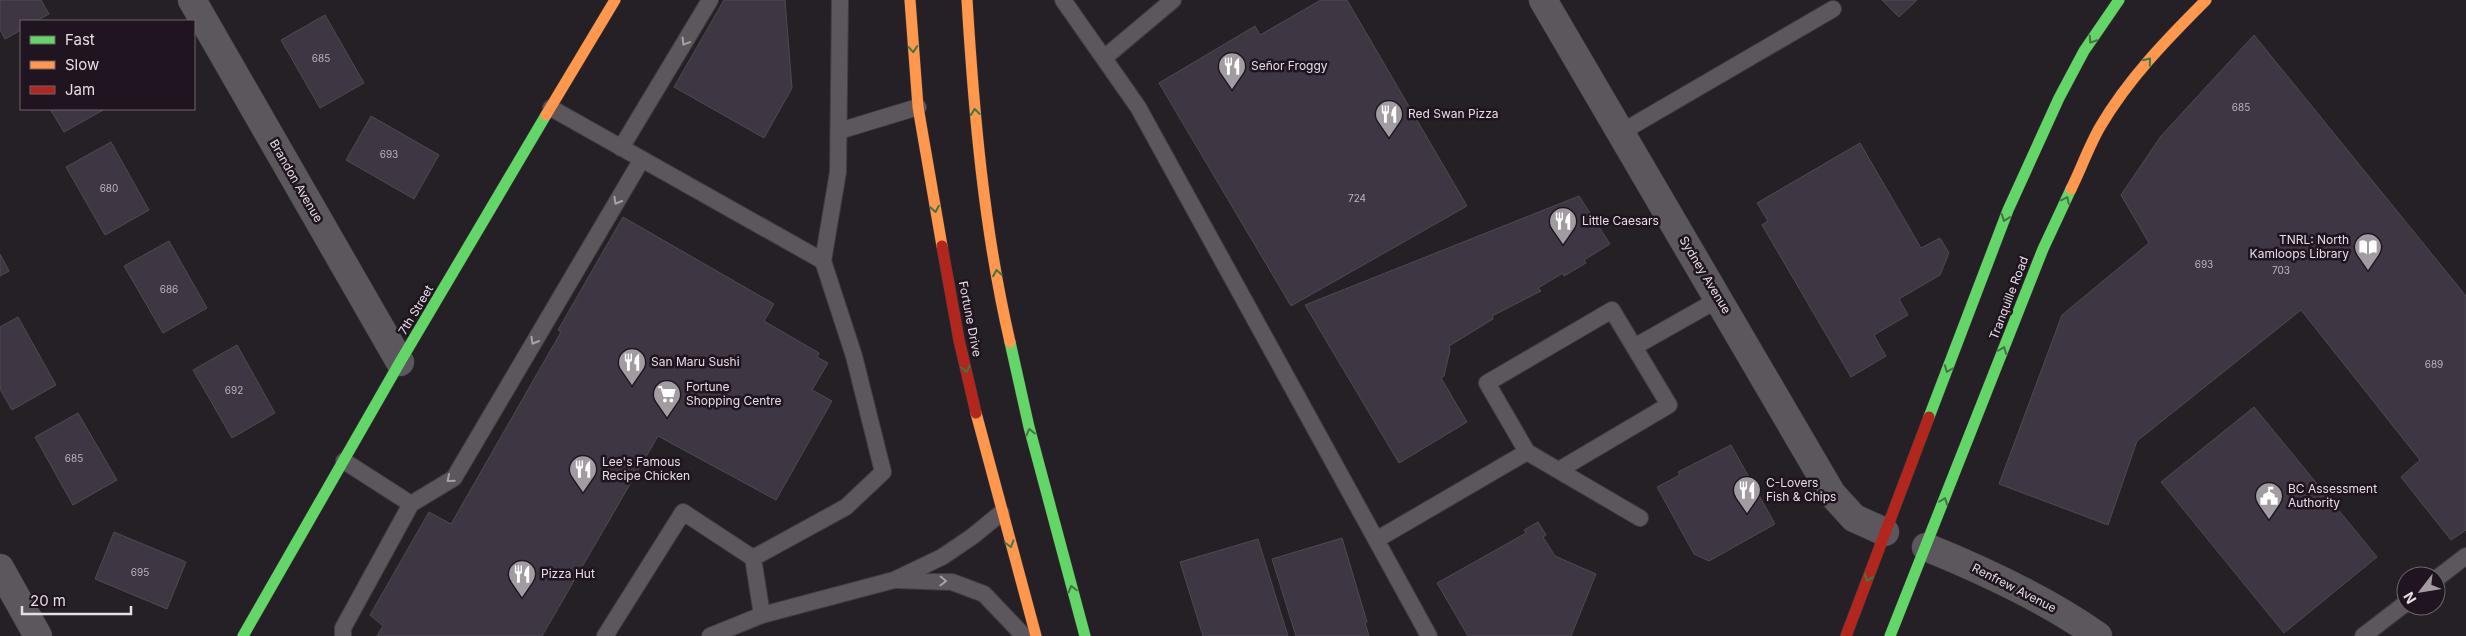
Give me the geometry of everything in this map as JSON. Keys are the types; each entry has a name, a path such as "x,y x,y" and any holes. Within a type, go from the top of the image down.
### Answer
{"main road":[{"name":"7th Street","path":"243,636 400,362 615,0"},
{"name":"Fortune Drive","path":"910,0 918,107 959,340 1001,513 1036,636"},
{"path":"967,0 973,96 984,200 1006,327 1032,436 1085,636"},
{"path":"1846,636 1889,534 2008,210 2059,98 2084,51 2119,0"},
{"name":"Tranquille Road","path":"1890,636 1922,545 2043,249 2100,127 2132,81 2165,41 2206,0"}],"street":[{"name":"Brandon Avenue","path":"192,0 400,362"},
{"name":"Sydney Avenue","path":"1543,0 1832,494 1854,518 1889,534"},
{"name":"Renfrew Avenue","path":"1922,545 1966,563 2071,617 2098,636"},
{"path":"0,568 38,636"}],"lane":[{"path":"622,148 710,0"},
{"path":"753,558 846,507 882,472 854,356 823,261 838,172 840,0"},
{"path":"1063,0 1138,107 1429,636"},
{"path":"1104,58 1173,0"},
{"path":"1620,133 1834,8"},
{"path":"839,132 918,107"},
{"path":"551,108 823,261"},
{"path":"343,636 342,628 411,504 454,478 642,159"},
{"path":"1634,347 1719,299"},
{"path":"1559,470 1669,405 1612,310 1487,383 1527,452 1640,518"},
{"path":"1376,540 1527,452"},
{"path":"344,461 411,504"},
{"path":"605,636 683,512 753,558 762,616"},
{"path":"710,636 762,616 894,580 942,557 973,536 1001,513"},
{"path":"2446,571 2466,556"},
{"path":"894,580 952,582 984,594 1024,636"},
{"path":"2363,636 2396,611"}],"building":[{"path":"0,0 41,0 49,14 38,20 20,20 20,31 5,39 0,30"},
{"path":"724,0 785,0 792,88 764,138 674,87"},
{"path":"1321,0 1347,0 1467,206 1291,306 1159,83 1255,26 1260,35"},
{"path":"1882,0 1917,0 1899,17"},
{"path":"325,15 364,83 320,108 281,40"},
{"path":"2254,35 2466,296 2466,530 2451,540 2401,477 2420,460 2301,310 2137,441 2108,525 1999,484 2062,315 2149,243 2121,195 2161,136"},
{"path":"51,110 103,110 64,132"},
{"path":"371,116 439,155 414,199 346,160"},
{"path":"111,142 149,210 105,235 66,167"},
{"path":"1860,143 1921,248 1940,238 1949,253 1940,275 1899,299 1908,315 1874,335 1886,356 1851,377 1762,225 1768,221 1757,203"},
{"path":"1579,196 1610,244 1584,260 1586,263 1564,276 1563,273 1538,288 1541,291 1492,316 1493,319 1449,346 1450,350 1444,376 1441,378 1467,422 1399,463 1305,305"},
{"name":"Fortune Shopping Centre","path":"623,217 774,304 764,321 819,353 817,357 828,363 812,390 832,401 776,500 658,436 542,636 377,636 383,626 370,615 429,512 451,524 561,332 558,330"},
{"path":"169,241 207,308 163,333 124,266"},
{"path":"0,254 9,271 0,276"},
{"path":"18,317 56,385 12,410 0,389 0,327"},
{"path":"237,345 275,413 232,438 193,370"},
{"name":"BC Assessment Authority","path":"2254,407 2377,557 2284,633 2161,482"},
{"path":"78,413 117,480 73,505 35,437"},
{"path":"1731,445 1775,524 1709,561 1694,554 1657,487 1680,475 1678,472"},
{"path":"1538,522 1546,535 1543,537 1555,556 1596,574 1571,636 1468,636 1437,583 1526,533 1524,530"},
{"path":"114,532 186,562 167,609 95,579"},
{"path":"1342,538 1367,622 1365,623 1369,636 1296,636 1272,559"},
{"path":"1258,539 1288,636 1203,636 1180,562"}],"traffic: fast":[{"path":"1929,417 2008,210 2059,98 2084,51 2119,0"},
{"path":"243,636 400,362 546,115"},
{"path":"1890,636 2043,249 2071,189"},
{"path":"1010,342 1029,427 1085,636"}],"traffic: slow":[{"path":"546,115 615,0"},
{"path":"910,0 918,107 942,246"},
{"path":"967,0 981,172 993,257 1010,342"},
{"path":"2071,189 2096,134 2123,92 2163,45 2206,0"},
{"path":"976,413 1036,636"}],"traffic: jam":[{"path":"942,246 959,340 976,413"},
{"path":"1846,636 1929,417"}],"place":[{"name":"Señor Froggy","path":"1232,90"},
{"name":"Red Swan Pizza","path":"1389,138"},
{"name":"Little Caesars","path":"1563,245"},
{"name":"TNRL: North Kamloops Library","path":"2368,271"},
{"name":"San Maru Sushi","path":"632,386"},
{"name":"Fortune Shopping Centre","path":"667,418"},
{"name":"Lee's Famous Recipe Chicken","path":"583,493"},
{"name":"C-Lovers Fish & Chips","path":"1747,514"},
{"name":"BC Assessment Authority","path":"2269,520"},
{"name":"Pizza Hut","path":"522,598"}]}
